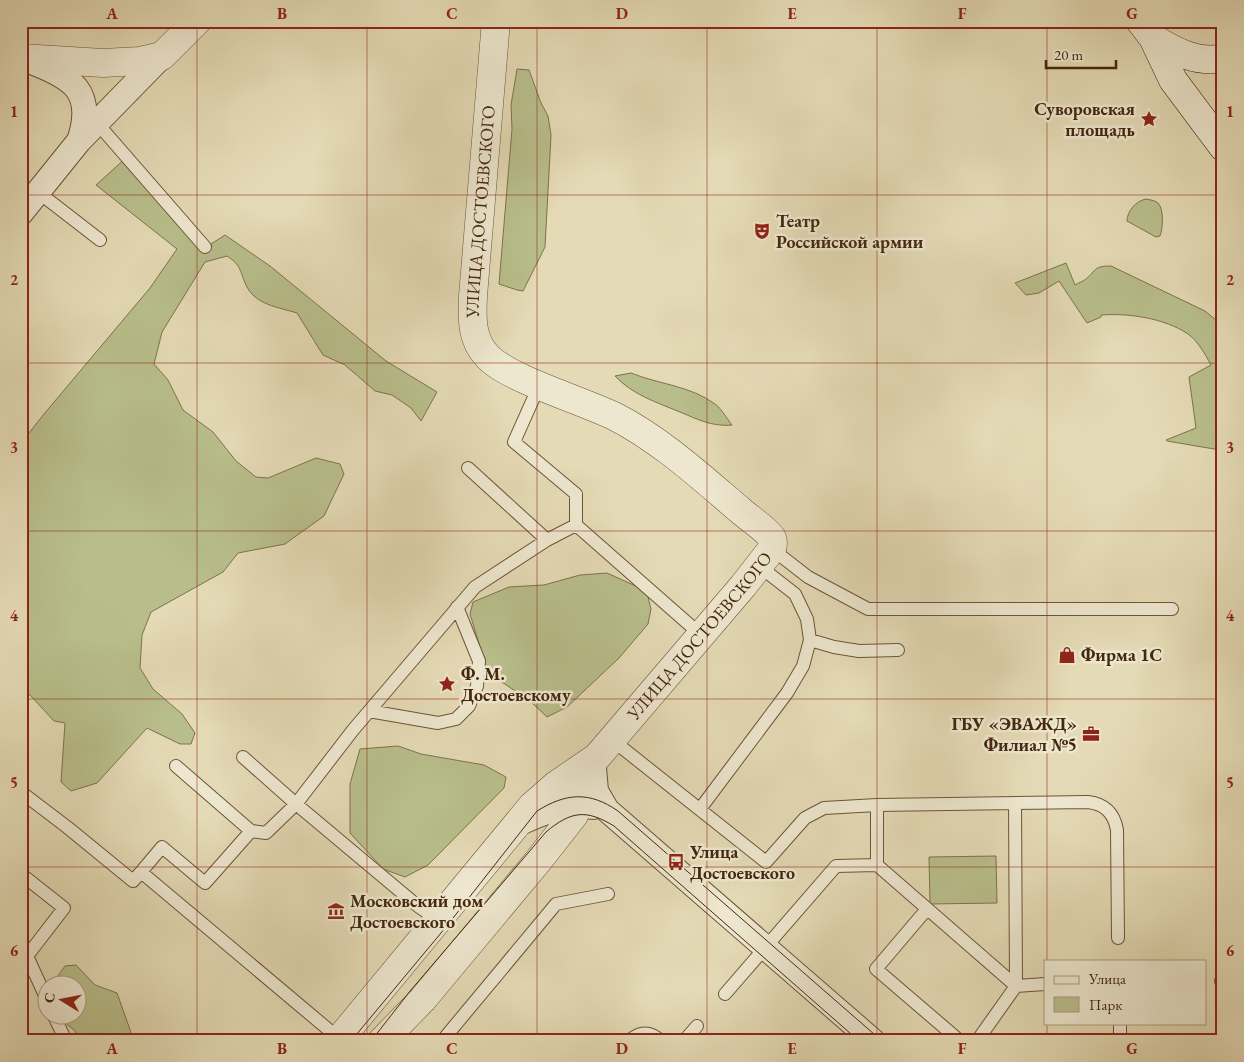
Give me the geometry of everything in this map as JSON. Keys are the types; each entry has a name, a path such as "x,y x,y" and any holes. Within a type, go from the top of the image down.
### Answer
{"street":[{"path":"21,213 79,140 98,123 197,21"},
{"name":"УЛИЦА ДОСТОЕВСКОГО","path":"340,1040 532,806 550,790 597,757 700,634 767,550 676,457 644,433 614,416 511,373 488,357 475,337 473,296 496,21"},
{"path":"1143,27 1182,54 1200,58 1223,58"},
{"path":"1143,27 1173,80 1223,147"},
{"path":"21,58 117,62 140,61 162,56"},
{"path":"21,58 57,74 78,88 82,95 85,113 84,125 79,140"},
{"path":"382,1041 423,999 538,862 574,816 587,764 594,768 596,791 607,810 873,1041"},
{"path":"516,825 548,810 578,805 607,810"}],"lane":[{"path":"98,123 205,247"},
{"path":"38,192 100,240"},
{"path":"540,386 514,442 576,494 576,525 700,634"},
{"path":"468,468 547,540"},
{"path":"176,766 251,831 266,833 296,804 369,711 475,587 547,540 576,525"},
{"path":"767,550 808,577 868,609 1172,609"},
{"path":"700,809 788,693 803,666 810,640 808,619 767,550"},
{"path":"369,711 438,723 456,718 469,706 477,686 479,661 458,607"},
{"path":"810,640 834,647 859,651 898,650"},
{"path":"611,738 766,862 797,826 814,812 824,808 877,805 1097,803 1105,807 1112,814 1116,822 1118,938"},
{"path":"243,757 419,907 439,920"},
{"path":"21,792 67,827 133,882 162,847 205,883 251,831"},
{"path":"977,1041 1016,986 1014,803"},
{"path":"877,805 877,865"},
{"path":"725,994 836,866 877,865 1016,986 1044,984"},
{"path":"142,872 340,1040"},
{"path":"21,874 64,908 27,956 38,980"},
{"path":"442,1041 556,904 608,894"},
{"path":"927,909 876,968 960,1041"},
{"path":"58,1024 66,1041"},
{"path":"1120,1024 1120,1041"},
{"path":"684,1041 697,1026"},
{"path":"628,1041 637,1034 646,1032 655,1035 661,1041"}],"green space":[{"path":"517,69 529,70 541,103 548,116 551,135 545,247 523,291 499,284 512,129 511,105"},
{"path":"128,156 208,246 225,235 270,266 386,361 437,392 421,421 411,408 392,395 375,391 345,365 323,355 297,313 275,307 255,297 246,285 238,266 227,256 205,262 162,332 154,364 168,380 183,410 213,432 236,461 256,477 268,478 316,458 340,464 344,474 324,516 285,544 238,553 223,572 151,612 142,635 140,668 153,689 182,714 195,733 191,744 180,744 147,728 97,783 71,791 61,782 65,723 54,721 30,695 21,693 21,443 150,288 177,249 96,185"},
{"path":"1146,199 1155,201 1160,206 1162,228 1160,236 1156,237 1127,221 1127,217 1133,207"},
{"path":"1066,263 1075,285 1085,280 1096,269 1111,266 1205,311 1216,320 1223,333 1223,430 1218,433 1220,450 1166,440 1196,428 1189,377 1211,365 1192,337 1168,324 1135,316 1101,315 1101,317 1087,323 1059,281 1039,293 1026,295 1015,283"},
{"path":"631,373 685,389 706,398 718,406 732,425 718,425 705,422 654,401 629,388 615,376"},
{"path":"607,573 640,588 648,597 651,609 648,624 619,658 567,707 547,717 529,700 488,673 470,614 473,602 509,587 544,585 580,575"},
{"path":"398,746 421,754 484,765 506,777 504,788 428,865 405,877 383,869 350,833 350,784 360,749"},
{"path":"996,856 997,903 930,904 929,857"},
{"path":"76,965 85,974 59,974 65,966"},
{"path":"88,978 95,985 117,993 134,1041 79,1041 75,1031 67,1024 88,1024"}],"tram line":[{"path":"351,1041 446,927 537,811 558,801 578,797 597,800 618,811 882,1041"},
{"path":"371,1041 411,990 546,832 563,820 579,815 595,817 614,826 859,1041"}],"place":[{"name":"Суворовская площадь","path":"1149,119"},
{"name":"Театр Российской армии","path":"762,231"},
{"name":"Фирма 1С","path":"1067,655"},
{"name":"Ф. М. Достоевскому","path":"447,684"},
{"name":"ГБУ «ЭВАЖД» Филиал №5","path":"1091,734"},
{"name":"Улица Достоевского","path":"676,862"},
{"name":"Московский дом Достоевского","path":"336,911"}]}
